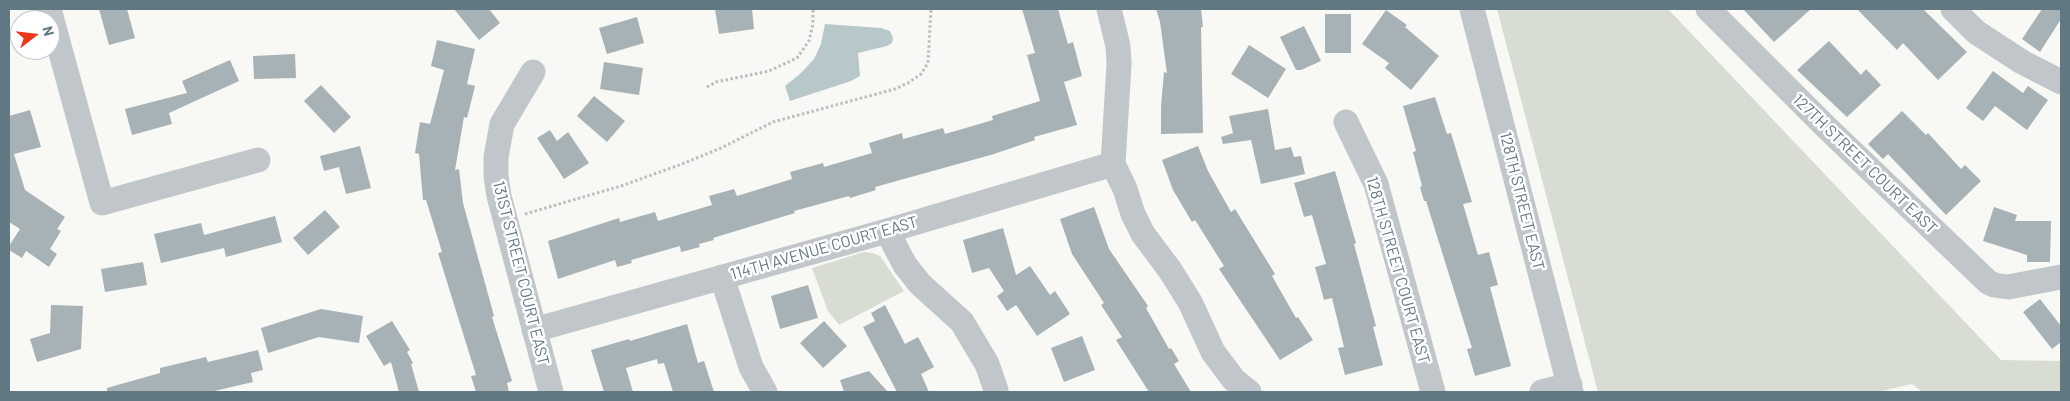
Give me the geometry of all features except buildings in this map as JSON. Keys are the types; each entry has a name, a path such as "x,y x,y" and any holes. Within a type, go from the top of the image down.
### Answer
{"street":[{"path":"49,9 102,204 258,160"},
{"path":"1109,9 1118,46 1119,64 1113,164 1125,189 1133,214 1144,234 1190,302 1213,352 1234,380 1249,392"},
{"name":"128TH STREET EAST","path":"1472,9 1570,389"},
{"name":"127TH STREET COURT EAST","path":"1708,9 1978,274 1994,285 2008,287 2050,280"},
{"path":"1953,9 1976,32 2022,62 2061,82"},
{"name":"131ST STREET COURT EAST","path":"533,72 502,124 498,139 496,176 505,219 551,392"},
{"name":"128TH STREET COURT EAST","path":"1346,122 1376,184 1433,392"},
{"name":"114TH AVENUE COURT EAST","path":"534,330 887,231 1113,164"},
{"path":"887,231 904,265 920,284 962,322 987,364 996,390"},
{"path":"722,277 751,367 765,392"},
{"path":"1542,392 1570,389"}],"path":[{"path":"707,87 716,82 770,70 797,58 809,42 813,24 812,9"},
{"path":"505,219 638,180 721,148 773,122 894,89 908,83 921,74 928,63 931,9"}],"shaded area":[{"path":"1497,9 1668,9 2001,360 2061,361 2061,392 1922,392 1912,384 1878,392 1598,392"},
{"path":"825,24 881,28 890,31 893,38 892,43 858,53 860,76 851,81 790,101 785,86 814,59 821,44"},
{"path":"864,252 880,256 904,291 839,325 828,311 812,268"}]}
